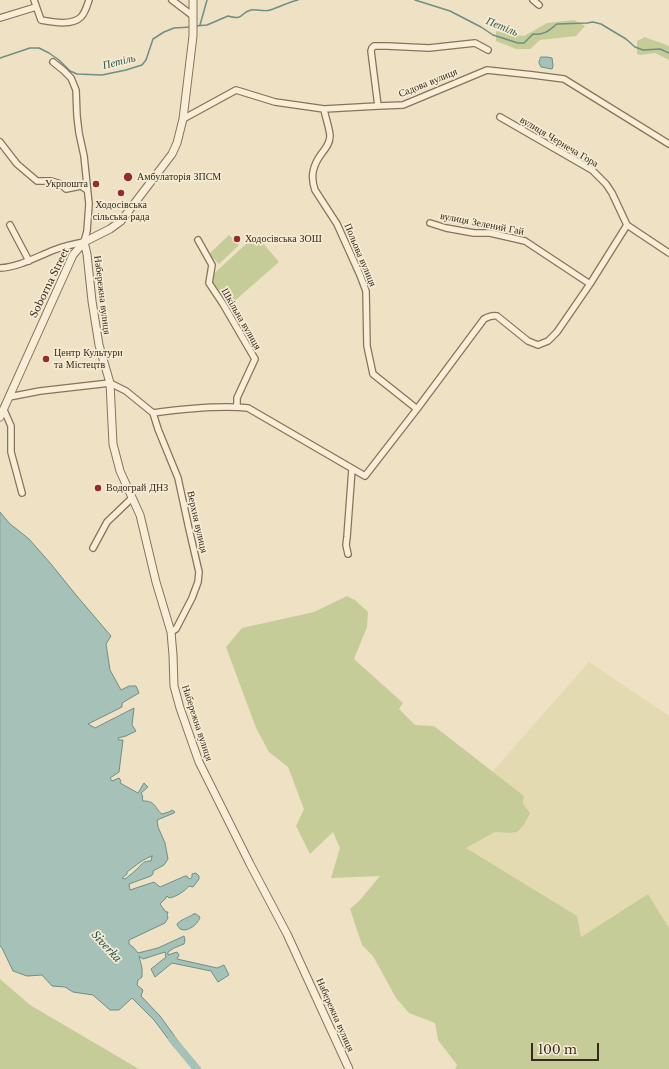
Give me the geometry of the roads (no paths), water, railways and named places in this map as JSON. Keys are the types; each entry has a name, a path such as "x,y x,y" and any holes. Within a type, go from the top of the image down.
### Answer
{"street":[{"path":"34,0 41,20 53,23 78,19 82,16 86,9 88,0"},
{"path":"172,0 193,17"},
{"name":"Soborna Street","path":"0,417 70,260 76,250 84,242 110,229 121,221 172,154 177,143 183,118 193,36 193,0"},
{"path":"533,0 539,5"},
{"path":"0,18 36,7"},
{"path":"378,106 371,52 374,46 429,48 476,44 488,50"},
{"path":"0,268 14,266 55,250 84,242 88,218 88,204 84,156 78,127 76,90 71,78 52,62"},
{"name":"Садова вулиця","path":"183,118 236,90 275,102 324,109 403,105 487,70 533,74 564,79 669,144"},
{"name":"Польова вулиця","path":"324,109 330,136 327,146 313,167 313,184 315,190 337,224 366,291 367,346 373,374 417,409"},
{"name":"вулиця Чернеча Гора","path":"500,117 592,170 602,179 612,194 627,225"},
{"path":"0,142 17,164 37,181 51,181 61,184 66,189 81,186 87,190"},
{"name":"вулиця Зелений Гай","path":"430,223 446,228 474,233 490,233 525,241 590,284"},
{"path":"10,225 29,261"},
{"path":"9,397 40,391 110,383 126,391 153,413 185,409 248,408 365,476 484,319 492,315 497,316 528,341 538,345 548,341 557,332 590,284 627,225 669,253"},
{"name":"Шкільна вулиця","path":"198,240 212,265 209,283 255,359 238,398 237,407"},
{"name":"Набережна вулиця","path":"84,242 87,254 99,345 110,383 113,444 120,471 142,520 156,582 171,632 176,697 199,762 290,940 349,1069"},
{"path":"4,410 11,426 11,452 22,493"},
{"name":"Верхня вулиця","path":"153,413 178,478 199,572 198,582 192,598 176,629 171,632"},
{"path":"348,554 346,545 352,469"},
{"path":"93,548 108,522 132,498"}],"water":[{"path":"541,57 552,58 552,69 541,67 539,63"},
{"path":"0,512 9,523 29,539 111,636 106,644 110,670 121,690 129,686 136,686 139,693 122,703 122,707 88,724 95,728 134,708 132,725 136,731 118,738 119,740 123,740 119,772 110,778 112,781 119,778 121,781 120,783 138,793 144,783 148,787 141,793 143,801 152,803 162,814 172,810 175,812 157,820 158,827 165,843 168,859 164,865 153,871 151,876 129,884 130,890 154,882 160,887 185,876 190,879 192,874 196,873 199,876 199,879 193,887 189,886 180,894 172,897 169,898 167,896 160,904 166,912 168,912 168,918 165,923 129,940 129,944 138,953 158,948 184,936 184,944 168,952 168,955 177,952 179,955 177,959 217,968 224,965 229,975 218,982 211,971 172,963 155,977 151,969 166,957 165,952 143,959 139,956 142,968 142,977 138,980 137,985 143,990 141,996 160,1016 181,1045 175,1048 154,1020 132,998 119,1010 110,1010 93,995 73,992 65,987 52,986 42,975 27,976 13,971 0,946","holes":["152,856 151,861 146,861 125,879 122,878 136,865"]},
{"path":"194,914 200,917 193,927 186,930 179,928 178,923"}],"waterway":[{"path":"200,25 207,0"},
{"name":"Петіль","path":"195,26 207,25 228,16 240,17 245,12 251,10 270,10 298,0"},
{"name":"Петіль","path":"415,0 450,11 493,35 518,43 524,43 533,34 549,31 557,24 593,22 601,24 626,39 635,47 643,50 660,49 669,53"},
{"name":"Петіль","path":"0,58 30,48 39,48 59,60 70,71 77,74 102,75 142,65 146,60 153,39 174,28 191,27"},
{"name":"Siverka","path":"172,1039 197,1069"}],"place":[{"name":"Амбулаторія ЗПСМ","path":"128,177"},
{"name":"Укрпошта","path":"96,184"},
{"name":"Ходосівська сільська рада","path":"121,193"},
{"name":"Ходосівська ЗОШ","path":"237,239"},
{"name":"Центр Культури та Містецтв","path":"46,359"},
{"name":"Водограй ДНЗ","path":"98,488"}]}
